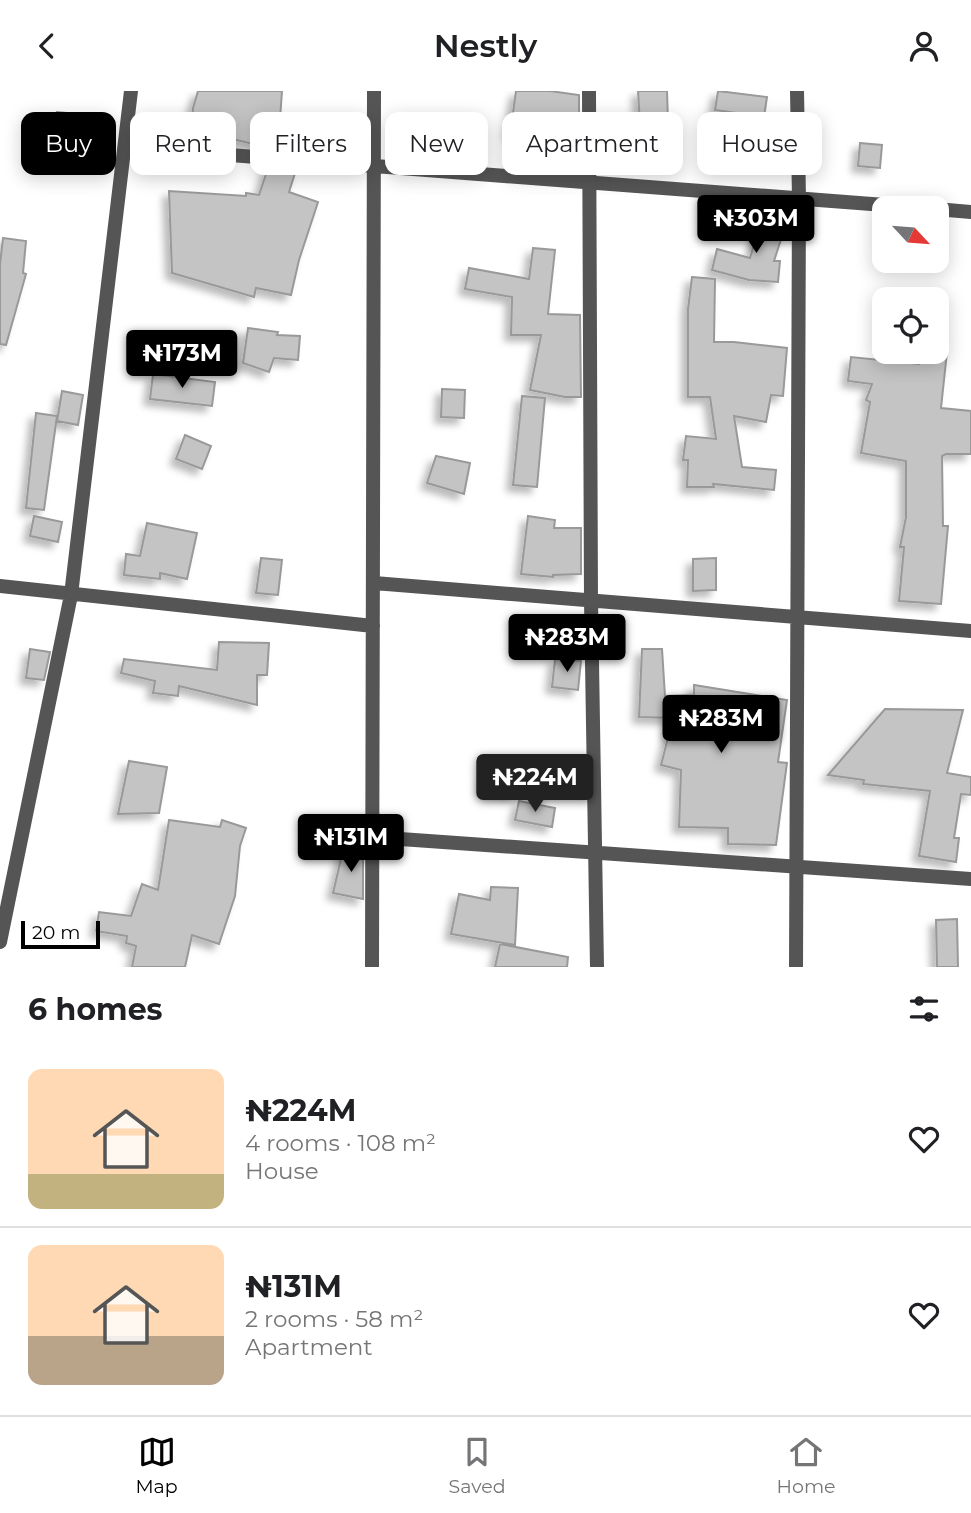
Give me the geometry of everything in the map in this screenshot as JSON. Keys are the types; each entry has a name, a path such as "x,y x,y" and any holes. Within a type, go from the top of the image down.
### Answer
{"street":[{"path":"0,942 71,595 131,91"},
{"path":"372,967 374,91"},
{"path":"589,91 591,601 597,967"},
{"path":"796,967 799,198 797,91"},
{"path":"125,148 872,204"},
{"path":"949,210 971,212"},
{"path":"374,583 971,631"},
{"path":"0,586 373,627"},
{"path":"373,837 971,879"}],"building":[{"path":"198,91 282,91 280,112 250,112 250,143 236,140 236,112 193,112"},
{"path":"516,91 550,91 579,95 579,112 513,112"},
{"path":"638,91 667,91 668,112 639,112"},
{"path":"718,91 767,97 765,112 715,110"},
{"path":"860,143 882,145 880,168 858,166"},
{"path":"266,175 294,175 289,192 318,202 291,295 256,288 254,297 172,273 169,191 259,195"},
{"path":"763,214 787,221 774,261 780,261 778,282 749,280 712,270 717,249 750,258"},
{"path":"3,238 26,241 23,273 26,274 6,345 0,344 0,264"},
{"path":"533,248 555,250 548,314 580,315 581,397 565,397 530,390 541,335 511,335 512,297 465,289 469,268 529,279"},
{"path":"692,277 715,279 714,342 787,348 783,396 771,395 766,422 734,416 742,467 776,470 774,490 713,484 714,487 687,487 688,460 683,460 686,436 716,439 710,397 688,397 688,309"},
{"path":"248,328 278,332 277,335 300,336 298,360 274,358 269,372 243,363"},
{"path":"851,357 872,359 872,364 946,364 941,408 971,411 971,454 942,456 943,526 948,526 941,604 899,601 904,547 900,547 906,517 906,461 861,453 870,402 866,400 872,384 848,381"},
{"path":"153,374 215,382 212,406 150,399"},
{"path":"442,389 465,390 464,418 441,417"},
{"path":"62,391 83,395 78,425 57,421"},
{"path":"522,396 545,398 537,487 513,485"},
{"path":"36,413 57,416 44,510 26,508"},
{"path":"185,435 211,446 202,469 176,459"},
{"path":"436,456 470,463 464,494 427,483"},
{"path":"34,516 62,522 58,542 30,536"},
{"path":"528,516 555,520 554,528 581,528 581,574 553,577 521,574"},
{"path":"147,523 197,533 187,579 160,573 160,579 124,575 126,554 140,556"},
{"path":"261,558 282,560 278,595 256,593"},
{"path":"716,558 716,590 693,591 693,559"},
{"path":"219,642 269,643 267,675 257,675 257,705 179,686 178,696 153,693 155,681 121,673 124,659 217,670"},
{"path":"30,649 50,652 44,680 26,678"},
{"path":"642,649 662,649 665,696 694,695 694,685 787,700 778,762 787,763 776,845 728,844 728,828 679,827 681,770 661,765 673,718 639,717"},
{"path":"555,659 581,661 578,690 552,687"},
{"path":"885,709 963,710 947,773 971,777 971,795 961,794 954,838 959,838 956,862 919,856 930,791 863,784 864,780 828,775"},
{"path":"490,756 520,762 513,793 484,788"},
{"path":"129,761 167,767 159,813 118,814"},
{"path":"519,801 555,808 552,827 515,820"},
{"path":"169,820 220,827 222,820 246,828 240,846 235,896 219,944 192,935 185,967 132,967 136,946 126,943 127,936 96,931 99,912 131,916 142,884 158,890"},
{"path":"344,846 363,850 363,899 333,893"},
{"path":"491,887 518,888 515,945 451,934 459,894 490,900"},
{"path":"957,919 958,967 937,967 936,920"},
{"path":"500,944 568,957 567,967 495,967"}]}
